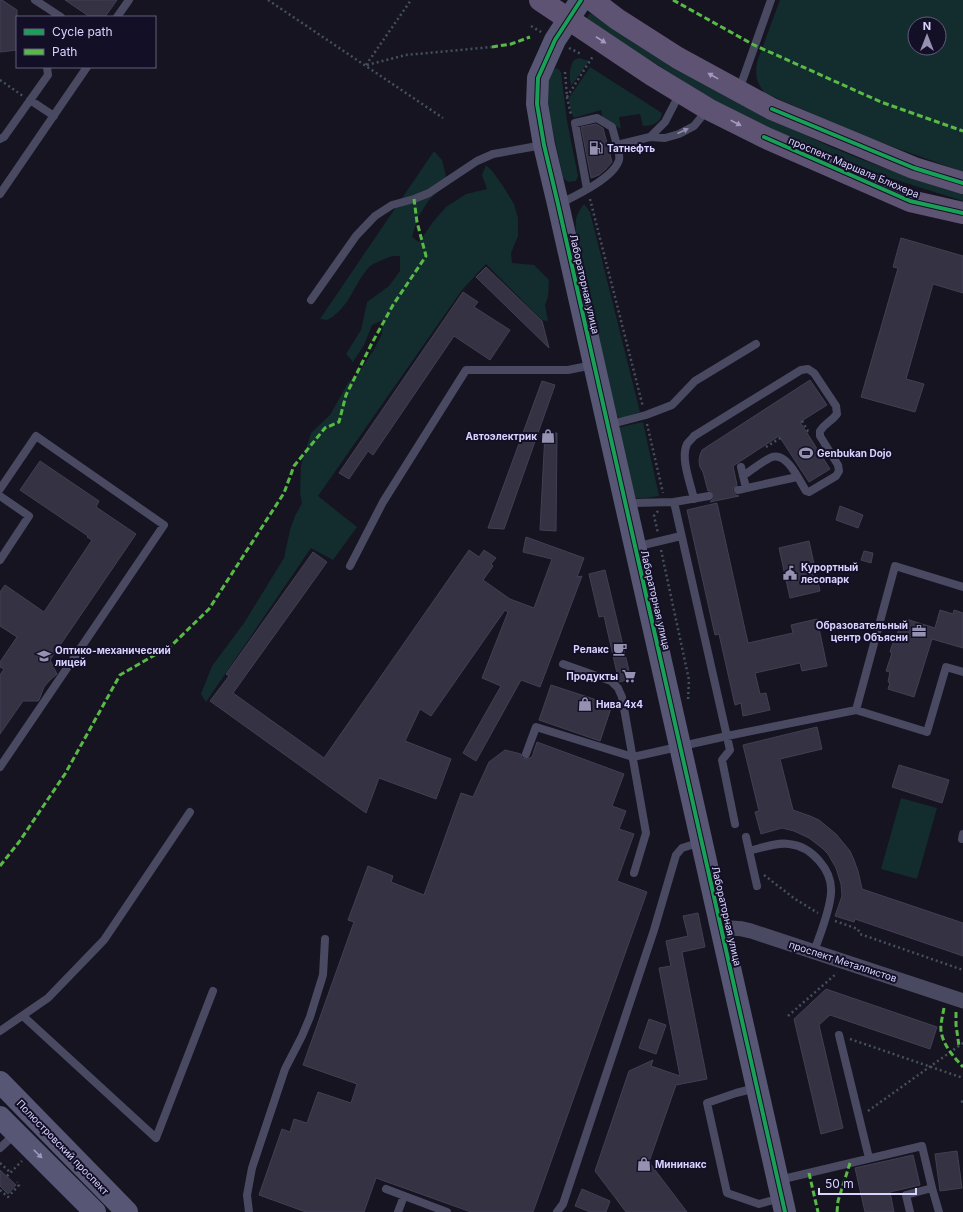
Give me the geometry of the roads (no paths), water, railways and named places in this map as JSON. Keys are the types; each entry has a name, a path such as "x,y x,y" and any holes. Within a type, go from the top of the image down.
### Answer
{"main road":[{"name":"проспект Маршала Блюхера","path":"540,0 708,109 764,137 910,201 963,213"},
{"path":"592,0 617,19 678,58 772,108 914,168 963,183"}],"street":[{"name":"Лабораторная улица","path":"581,0 555,40 538,78 537,104 544,145 782,1197"},
{"name":"проспект Металлистов","path":"722,929 730,927 740,928 963,1001"},
{"name":"Полюстровский проспект","path":"0,1082 127,1212"},
{"path":"0,1117 95,1212"},
{"path":"73,1189 88,1173"}],"lane":[{"path":"35,0 59,16"},
{"path":"118,16 129,0"},
{"path":"739,91 771,0"},
{"path":"0,138 4,137 48,75 47,68"},
{"path":"1,189 54,116 86,68"},
{"path":"650,136 665,122 680,92"},
{"path":"30,100 54,116"},
{"path":"617,145 650,136 665,138 680,134 694,126 708,109"},
{"path":"558,204 587,189 602,180 615,169 620,159 612,127 597,118 575,123 587,189"},
{"path":"311,300 356,236 375,216 392,205 429,193 477,161 493,154 544,145"},
{"path":"608,425 646,416 672,404 695,382 756,344"},
{"path":"350,566 383,502 466,370 568,370 594,364"},
{"path":"694,500 685,463 685,452 688,443 694,436 801,370 808,369 814,373 836,406 837,414 833,419 822,426 820,436 838,465 839,471 836,476 809,492 806,491 786,460 780,456 772,457 743,476"},
{"path":"0,489 36,436 164,526 0,767"},
{"path":"741,466 743,476 742,489 797,477"},
{"path":"0,496 29,516 0,560"},
{"path":"626,505 633,503 694,500 709,496"},
{"path":"674,502 730,750 722,760 734,824"},
{"path":"636,547 681,536"},
{"path":"856,710 895,566 963,587"},
{"path":"562,664 610,681 618,688 622,697 646,833 634,872"},
{"path":"526,754 536,727 633,757 856,710 927,732 946,667 963,672"},
{"path":"0,1031 48,998 104,940 190,812"},
{"path":"963,834 963,839"},
{"path":"746,837 757,886"},
{"path":"557,1212 563,1204 654,930 676,855 682,848 690,844 702,842"},
{"path":"749,851 788,843 802,847 813,855 822,865 830,878 832,891 830,903 814,952"},
{"path":"249,1212 246,1194 252,1168 285,1069 310,1017 323,975 325,939"},
{"path":"22,1016 156,1138 213,991"},
{"path":"839,1035 869,1158"},
{"path":"757,1088 736,1092 707,1103 727,1193 759,1204 782,1197 869,1158 922,1146 939,1212"},
{"path":"0,1148 16,1133"},
{"path":"910,1212 906,1194 932,1188"},
{"path":"386,1189 448,1212"},
{"path":"398,1212 404,1196"}],"place":[{"name":"Татнефть","path":"596,148"},
{"name":"Автоэлектрик","path":"548,436"},
{"name":"Genbukan Dojo","path":"806,453"},
{"name":"Курортный лесопарк","path":"790,573"},
{"name":"Образовательный центр Объясни","path":"919,631"},
{"name":"Релакс","path":"620,649"},
{"name":"Оптико-механический лицей","path":"44,656"},
{"name":"Продукты","path":"629,676"},
{"name":"Нива 4х4","path":"585,704"},
{"name":"Мининакс","path":"644,1164"}]}
